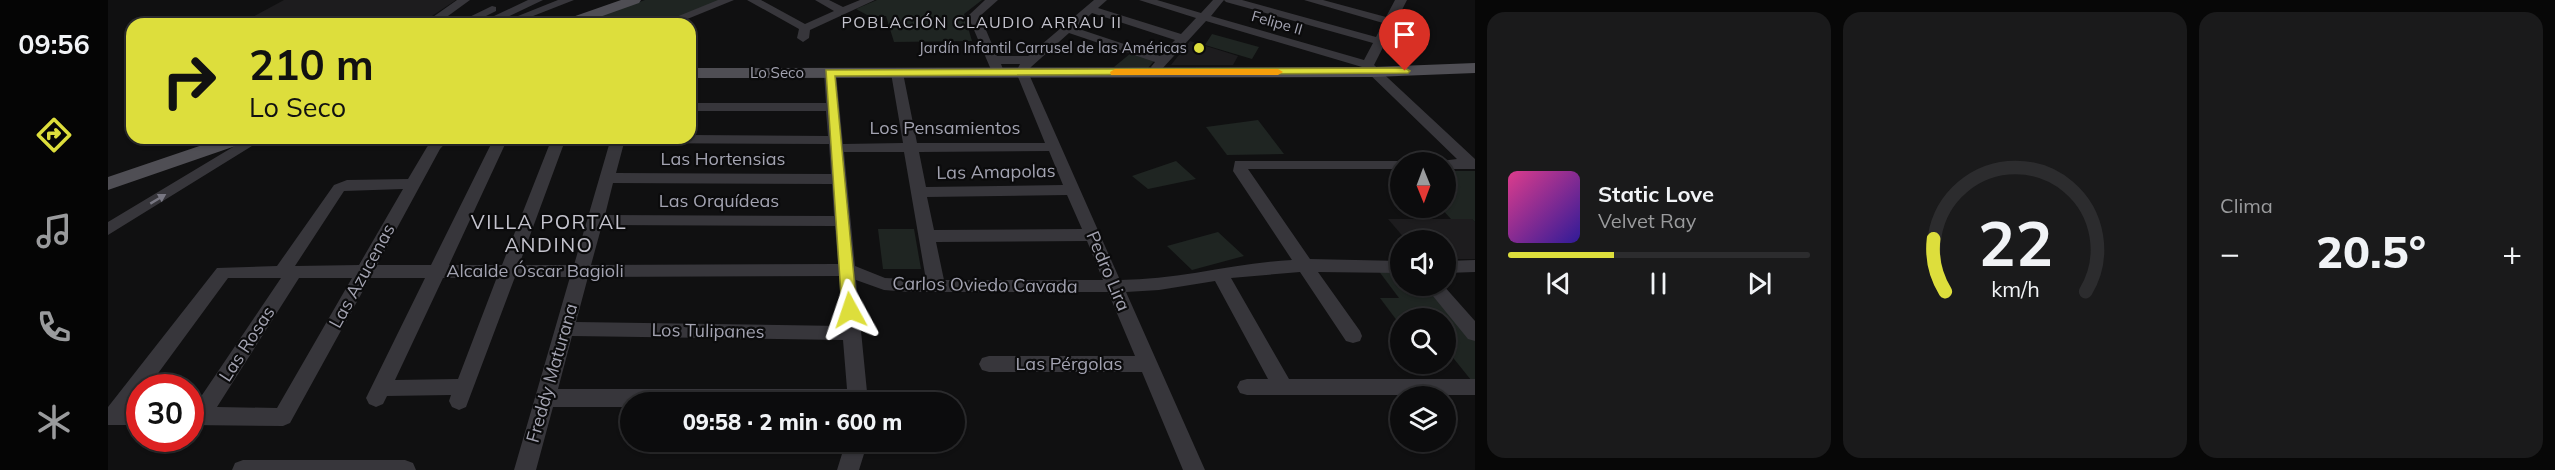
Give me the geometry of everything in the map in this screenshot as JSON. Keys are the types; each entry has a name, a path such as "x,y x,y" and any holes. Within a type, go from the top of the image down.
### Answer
{"main road":[{"path":"583,18 634,0"},
{"name":"Lo Seco","path":"696,73 897,73 996,66 1475,68"},
{"path":"108,184 224,144"}],"street":[{"path":"438,18 464,0"},
{"path":"473,18 509,0"},
{"path":"496,18 537,0"},
{"path":"519,18 568,0"},
{"path":"680,18 728,0"},
{"path":"753,0 804,33 842,11 869,0"},
{"path":"821,0 842,11"},
{"path":"992,0 974,16 996,66"},
{"path":"1026,66 1101,0"},
{"name":"Felipe II","path":"1145,0 1370,69"},
{"path":"1068,29 1158,67 1219,0"},
{"path":"1230,0 1381,42"},
{"path":"1310,0 1391,22"},
{"path":"1398,1 1370,69 1472,164"},
{"path":"1090,9 1183,39"},
{"name":"Pedro Lira","path":"1026,66 1054,147 1194,470"},
{"path":"830,73 857,392"},
{"path":"897,73 936,286"},
{"path":"696,107 833,107"},
{"name":"Los Pensamientos","path":"696,140 911,147 1054,147"},
{"path":"108,229 248,144"},
{"name":"Las Azucenas","path":"204,416 283,417 437,144"},
{"path":"498,144 379,393 462,394 557,144"},
{"name":"Freddy Maturana","path":"525,470 616,144"},
{"path":"1353,336 1241,171 1240,164 1390,164"},
{"path":"1456,164 1472,164"},
{"name":"Las Hortensias","path":"607,178 839,178"},
{"name":"Las Rosas","path":"204,402 339,188 347,185 413,184"},
{"name":"Las Amapolas","path":"919,192 1073,190"},
{"name":"Las Orquídeas","path":"596,220 842,221"},
{"path":"927,236 1092,235"},
{"name":"Carlos Oviedo Cavada","path":"847,270 884,284 1114,286 1161,285 1253,269 1304,266 1390,267"},
{"path":"1456,267 1475,266"},
{"name":"Alcalde Óscar Bagioli","path":"111,416 223,272 847,270"},
{"path":"1220,275 1283,387"},
{"path":"1442,296 1475,334"},
{"name":"Los Tulipanes","path":"565,329 852,333"},
{"name":"Las Pérgolas","path":"989,364 1148,364"},
{"path":"1247,387 1475,387"},
{"path":"546,399 620,399"},
{"path":"848,470 854,452"},
{"path":"243,470 405,470"}],"shaded area":[{"path":"284,0 456,0 429,18 251,18"},
{"path":"645,0 726,0 678,18 594,18"},
{"path":"877,0 982,0 964,14 972,41 894,42 886,16 869,16 856,9"},
{"path":"1212,34 1259,47 1252,59 1205,45"},
{"name":"Jardín Infantil Carrusel de las Américas","path":"1190,41 1238,56 1233,65 1171,65"},
{"path":"1131,53 1155,60 1148,68 1114,67"},
{"path":"1258,120 1284,154 1227,155 1206,127"},
{"path":"1176,161 1196,179 1148,189 1132,176"},
{"path":"1456,171 1475,171 1475,222 1472,219 1451,219 1456,218"},
{"path":"1388,219 1472,219 1475,222 1475,259 1456,259 1456,230 1397,230"},
{"path":"878,229 914,229 921,269 883,269"},
{"path":"1218,232 1244,256 1192,270 1167,246"},
{"path":"1378,270 1390,271 1390,286"},
{"path":"1398,296 1438,296 1448,308 1390,308 1390,311 1380,298 1399,298"},
{"path":"1456,318 1475,341 1475,381 1471,380 1456,361"}],"slow traffic":[{"path":"1115,72 1278,72"}],"place":[{"name":"Jardín Infantil Carrusel de las Américas","path":"1199,48"}],"district":[{"name":"POBLACIÓN CLAUDIO ARRAU II","path":"982,22"},
{"name":"VILLA PORTAL ANDINO","path":"549,234"}],"route":[{"path":"850,310 830,73 1405,71"}]}
